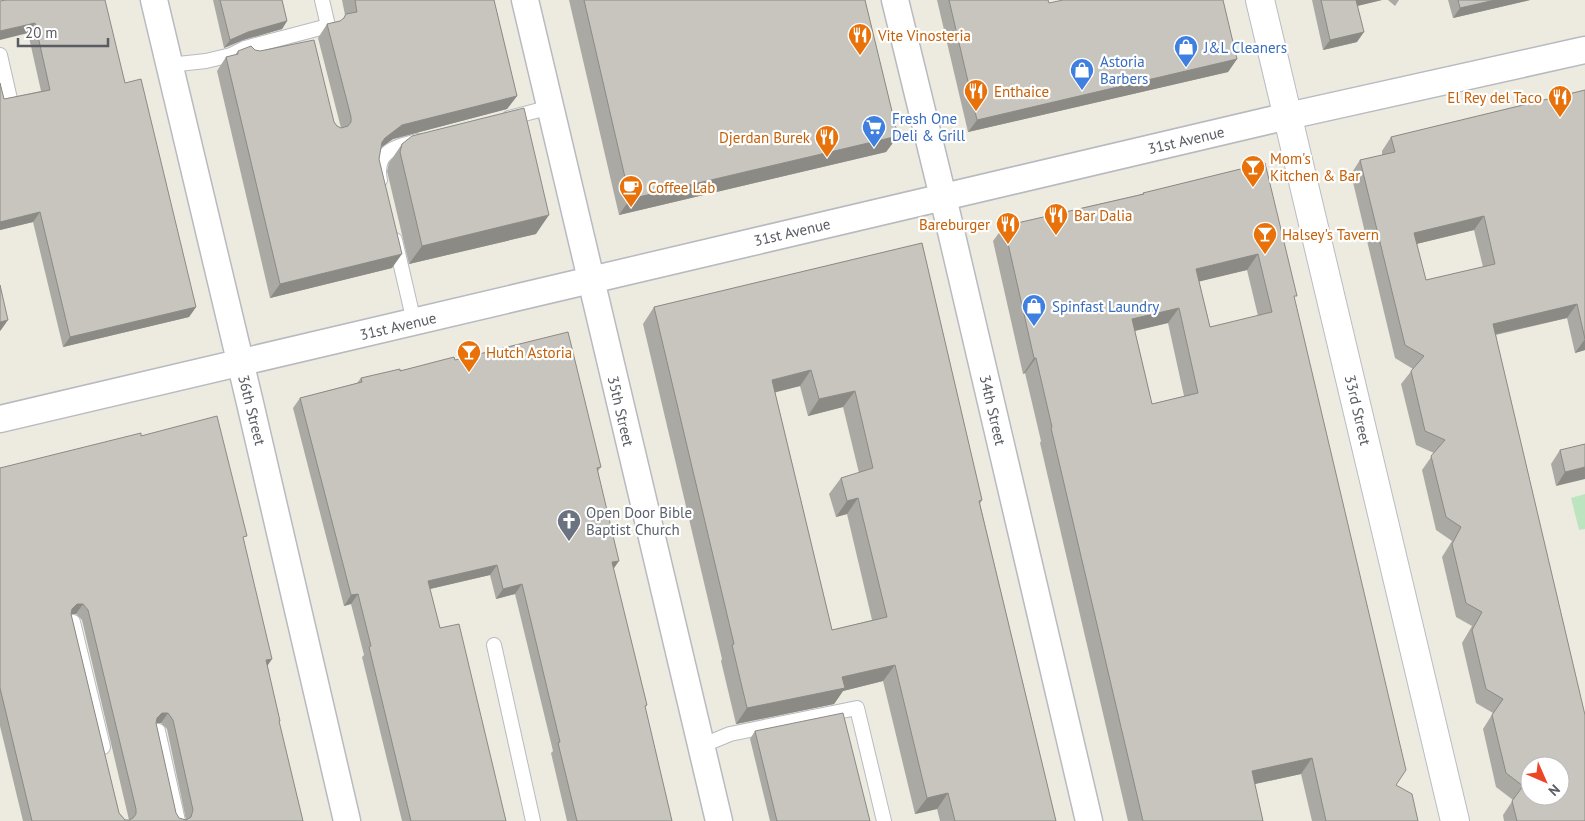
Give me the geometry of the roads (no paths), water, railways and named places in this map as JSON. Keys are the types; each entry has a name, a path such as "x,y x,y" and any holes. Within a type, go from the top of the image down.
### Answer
{"main road":[{"name":"33rd Street","path":"1260,0 1455,821"}],"street":[{"name":"36th Street","path":"154,0 347,821"},
{"name":"35th Street","path":"525,0 719,821"},
{"name":"34th Street","path":"895,0 1089,821"},
{"name":"31st Avenue","path":"0,419 1288,116 1585,50"}],"lane":[{"path":"169,65 206,61 231,55 246,48 328,26 322,0"},
{"path":"231,55 247,56 311,42"},
{"path":"0,55 10,99"},
{"path":"497,121 551,107"},
{"path":"383,190 378,172 381,158 395,147 432,138"},
{"path":"391,226 414,322"},
{"path":"73,622 107,764"},
{"path":"494,645 533,821"},
{"path":"701,746 730,734 857,708 884,821"},
{"path":"158,731 178,821"}],"place":[{"name":"Vite Vinosteria","path":"860,56"},
{"name":"J&L Cleaners","path":"1186,68"},
{"name":"Astoria Barbers","path":"1082,91"},
{"name":"Enthaice","path":"976,112"},
{"name":"El Rey del Taco","path":"1560,118"},
{"name":"Fresh One Deli & Grill","path":"874,148"},
{"name":"Djerdan Burek","path":"827,158"},
{"name":"Mom's Kitchen & Bar","path":"1253,188"},
{"name":"Coffee Lab","path":"631,208"},
{"name":"Bar Dalia","path":"1056,236"},
{"name":"Bareburger","path":"1008,245"},
{"name":"Halsey's Tavern","path":"1265,255"},
{"name":"Spinfast Laundry","path":"1034,327"},
{"name":"Hutch Astoria","path":"469,373"},
{"name":"Open Door Bible Baptist Church","path":"569,542"}]}
